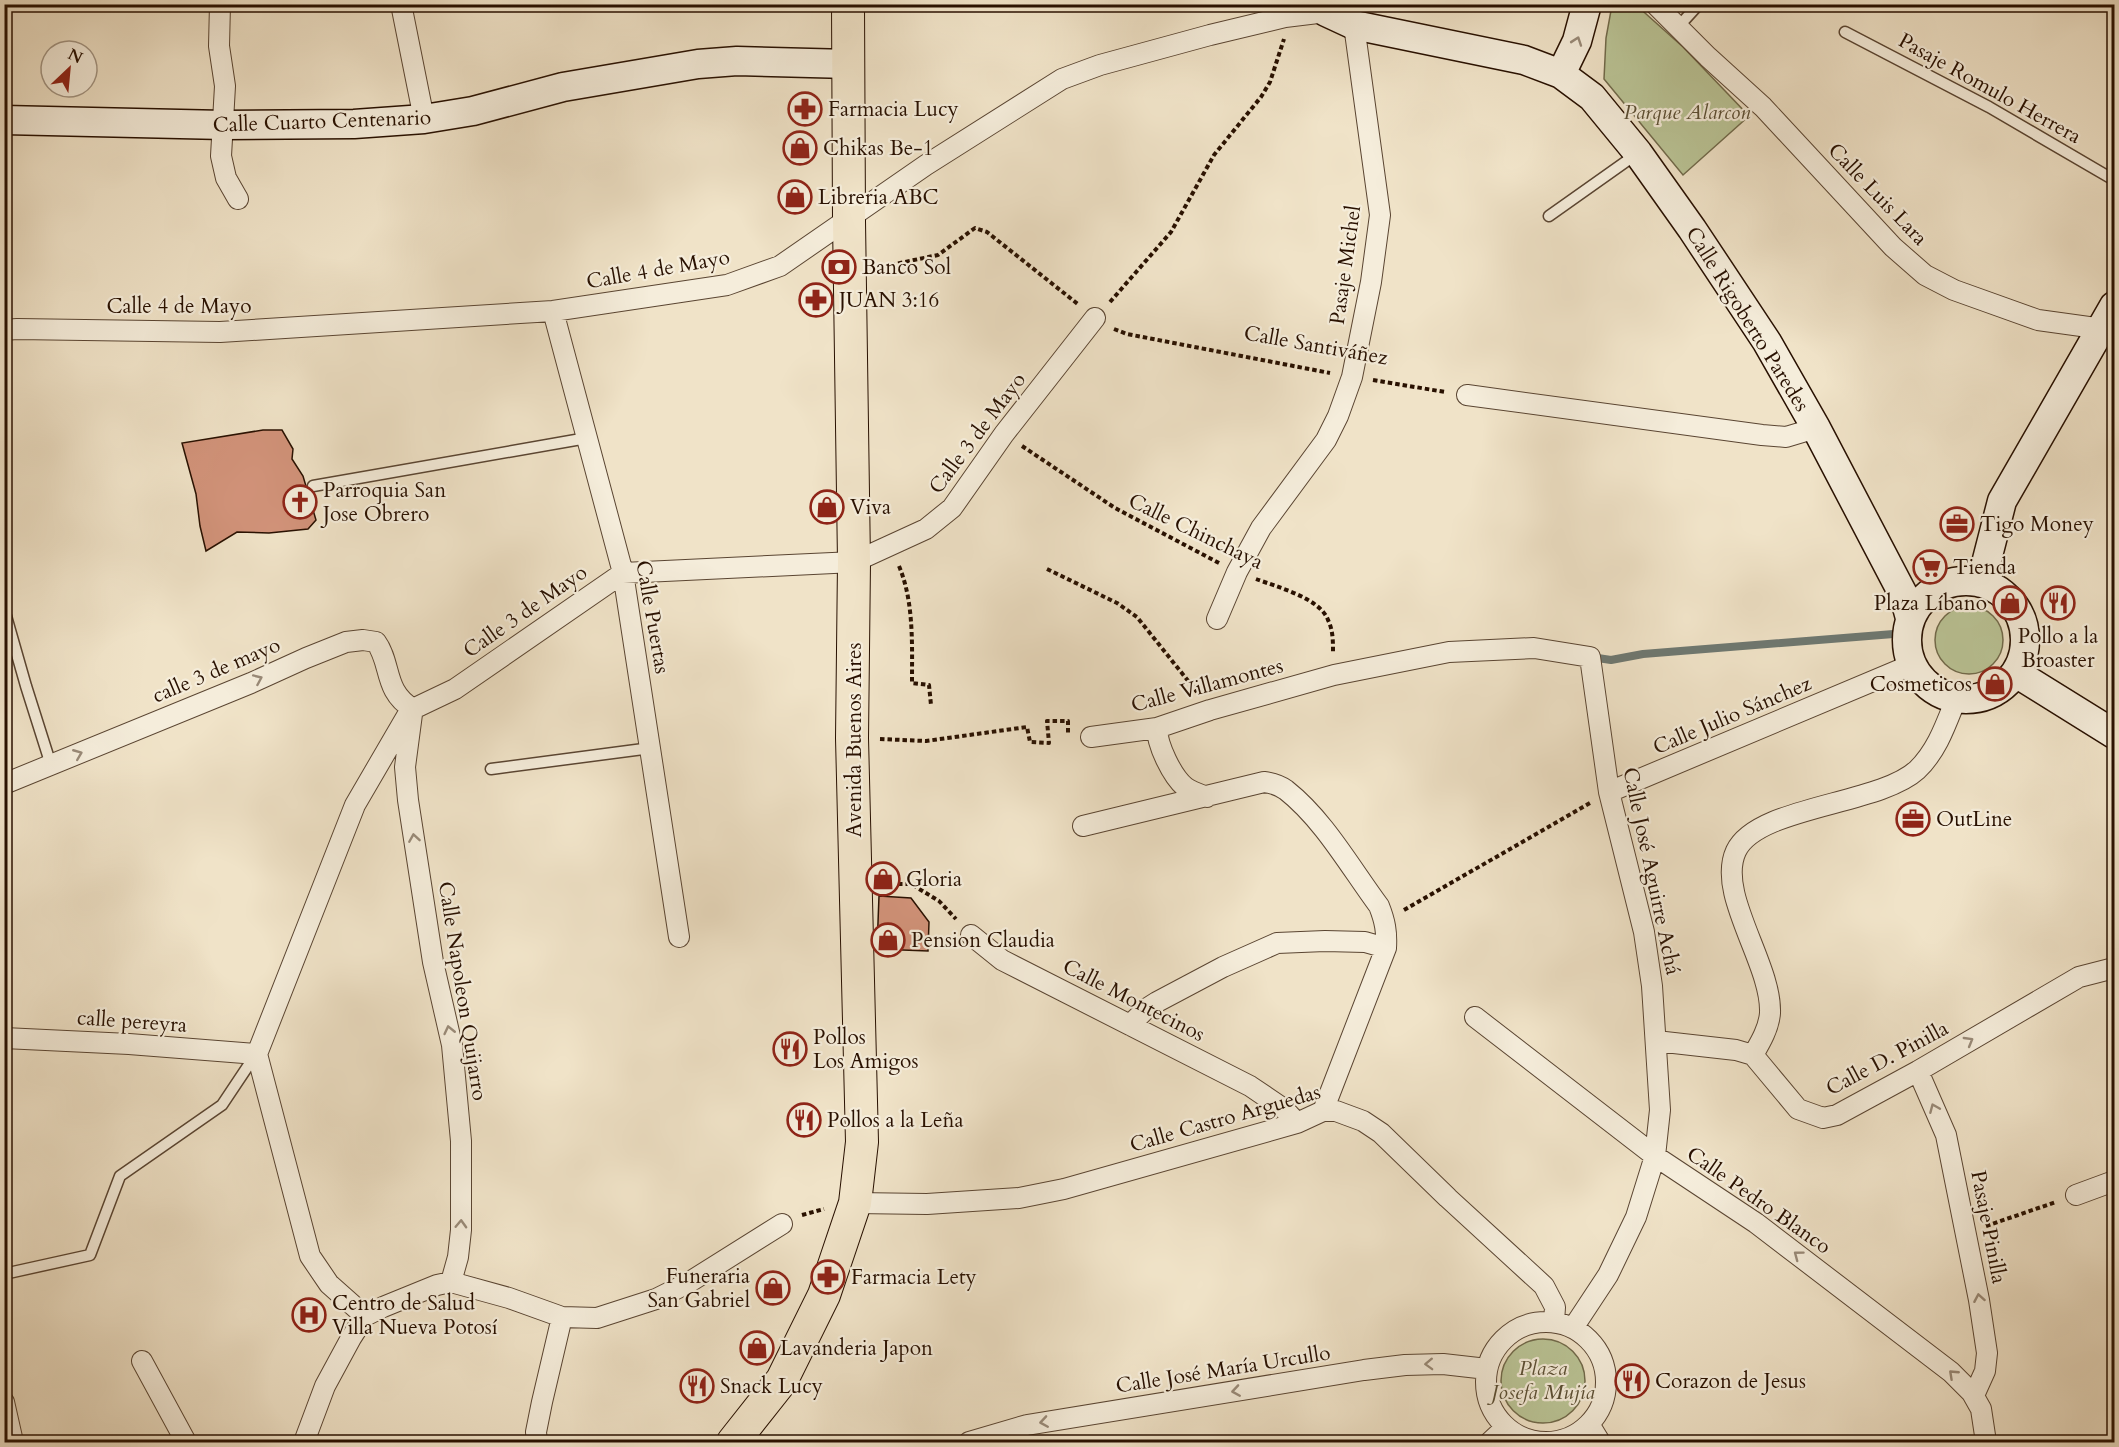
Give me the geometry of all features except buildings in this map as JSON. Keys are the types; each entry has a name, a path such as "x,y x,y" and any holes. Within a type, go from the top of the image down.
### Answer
{"main road":[{"name":"Avenida Buenos Aires","path":"733,1443 782,1380 824,1295 855,1203 862,1142 852,738 854,562 848,4"},
{"path":"1562,74 1577,41 1587,4"},
{"name":"Calle Rigoberto Paredes","path":"1322,8 1354,25 1524,60 1562,74 1592,97 1638,153 1767,342 1912,601"},
{"name":"Calle Cuarto Centenario","path":"4,120 224,125 354,124 424,120 473,111 563,87 698,64 737,61 849,64"},
{"path":"1981,583 2002,501 2111,321"},
{"path":"1966,581 1981,583 1998,590 2012,603 2022,619 2026,637 2024,656 2016,673 2005,686 1990,695 1973,699 1956,699 1937,692 1922,681 1911,665 1906,650 1906,633 1912,601 1952,583 1966,581"},
{"path":"2016,673 2115,734"}],"street":[{"path":"220,4 219,46 225,86 221,156 226,178 238,199"},
{"path":"401,4 424,120"},
{"name":"Calle Luis Lara","path":"1655,4 1763,107 1893,247 1925,275 1954,290 2038,320 2111,321"},
{"name":"Calle 4 de Mayo","path":"4,330 220,332 553,311 727,285 780,266 926,165 1062,79 1100,64 1322,8"},
{"name":"Pasaje Michel","path":"1217,619 1261,528 1326,440 1338,416 1352,377 1371,282 1380,215 1354,25"},
{"name":"Calle Puertas","path":"553,311 623,573 680,937"},
{"name":"Calle 3 de Mayo","path":"413,709 455,688 623,573 854,562 926,529 952,508 1004,434 1095,318"},
{"path":"1467,395 1762,435 1786,436 1816,428"},
{"name":"calle 3 de mayo","path":"4,784 251,683 306,658 356,640 376,642 388,676 398,695 405,704 413,709"},
{"name":"Calle Villamontes","path":"1091,737 1157,728 1210,710 1334,675 1449,652 1534,648 1590,657"},
{"name":"Calle José Aguirre Achá","path":"1573,1328 1608,1275 1631,1227 1655,1156 1660,1110 1652,986 1644,932 1609,792 1590,657"},
{"name":"Calle Julio Sánchez","path":"1609,792 1911,665"},
{"path":"1656,1041 1736,1050 1754,1055 1770,1015 1768,993 1760,963 1738,910 1732,869 1737,850 1752,833 1783,819 1894,785 1915,772 1932,753 1956,699"},
{"path":"365,1316 329,1284 310,1256 256,1054 355,805 404,719 413,709"},
{"name":"Calle Napoleon Quijarro","path":"413,709 405,767 408,800 433,962 452,1045 461,1141 461,1230 458,1257 451,1281"},
{"path":"1157,728 1157,739 1179,781 1187,788 1207,797"},
{"path":"1083,826 1264,782 1285,789 1318,824 1379,906 1385,921 1386,948 1323,1111"},
{"name":"Calle Montecinos","path":"971,935 1002,960 1250,1086 1284,1109 1297,1123"},
{"path":"1130,1025 1156,1002 1223,967 1277,943 1365,942 1386,948"},
{"name":"Calle D. Pinilla","path":"1754,1055 1798,1108 1823,1118 1837,1115 1918,1071 2079,977 2115,968"},
{"name":"Calle Pedro Blanco","path":"1474,1017 1655,1156 1756,1223 1920,1346 1972,1393 1981,1409 1986,1443"},
{"name":"calle pereyra","path":"4,1038 129,1044 256,1054"},
{"name":"Pasaje Pinilla","path":"1918,1071 1946,1135 1967,1232 1987,1353 1985,1371 1976,1390 1972,1393"},
{"name":"Calle Castro Arguedas","path":"855,1203 980,1202 1031,1196 1064,1189 1297,1123 1323,1111 1336,1112 1349,1116 1381,1133 1544,1286 1555,1307 1554,1322"},
{"path":"2076,1196 2115,1181"},
{"path":"304,1443 325,1386 365,1316 426,1289 451,1281 562,1317 597,1318 656,1299 688,1283 782,1224"},
{"path":"537,1443 536,1432 562,1317"},
{"path":"1554,1322 1573,1328 1589,1340 1600,1355 1606,1373 1605,1392 1600,1409 1589,1424 1573,1436 1555,1441 1536,1441 1517,1435 1506,1426 1492,1408 1487,1390 1487,1369 1492,1355 1503,1340 1518,1329 1536,1323 1554,1322"},
{"path":"142,1361 186,1443"},
{"name":"Calle José María Urcullo","path":"969,1443 1027,1425 1364,1370 1404,1365 1443,1364 1487,1369"},
{"path":"4,1402 13,1443"},
{"path":"1589,1424 1600,1443"},
{"path":"1490,1443 1506,1426"}],"lane":[{"path":"1678,27 1699,4"},
{"name":"Pasaje Romulo Herrera","path":"1845,32 1989,107 2115,180"},
{"path":"1549,216 1638,153"},
{"path":"313,486 587,438"},
{"path":"4,609 51,765"},
{"path":"491,769 651,748"},
{"path":"4,1274 90,1255 120,1176 222,1105 256,1054"}],"path":[{"path":"1095,318 1171,232 1214,155 1261,97 1270,82 1284,43 1285,17"},
{"name":"Calle Santiváñez","path":"850,272 938,255 975,228 987,232 1106,326 1127,334 1352,377 1467,395"},
{"name":"Calle Chinchaya","path":"1004,434 1115,508 1238,572 1286,590 1317,605 1328,618 1333,636 1334,675"},
{"path":"891,546 905,581 909,610 912,682 929,685 931,705"},
{"path":"1047,569 1117,603 1137,617 1164,648 1210,710"},
{"path":"852,738 926,741 1027,727 1030,742 1049,743 1047,721 1068,721 1068,738 1091,737"},
{"path":"1385,921 1609,792"},
{"path":"855,885 911,884 939,901 971,935"},
{"path":"1967,1232 2076,1196"},
{"path":"782,1224 819,1209 855,1203"}],"green space":[{"name":"Parque Alarcon","path":"1612,5 1636,5 1683,47 1749,116 1683,175 1604,79 1606,38"},
{"path":"1969,606 1982,609 1993,616 2000,627 2003,640 2000,653 1993,664 1982,671 1969,674 1956,671 1945,664 1938,653 1935,640 1938,627 1945,616 1956,609"},
{"name":"Plaza Josefa Mujía","path":"1543,1339 1559,1342 1573,1351 1582,1365 1585,1381 1582,1397 1573,1411 1559,1420 1543,1423 1527,1420 1513,1411 1504,1397 1501,1381 1504,1365 1513,1351 1527,1342"}],"waterway":[{"path":"1591,657 1611,660 1643,654 1906,633"}],"place":[{"name":"Farmacia Lucy","path":"805,109"},
{"name":"Chikas Be-1","path":"800,148"},
{"name":"Libreria ABC","path":"795,197"},
{"name":"Banco Sol","path":"839,267"},
{"name":"JUAN 3:16","path":"816,300"},
{"name":"Parroquia San Jose Obrero","path":"300,502"},
{"name":"Viva","path":"827,507"},
{"name":"Tigo Money","path":"1957,524"},
{"name":"Tienda","path":"1930,567"},
{"name":"Plaza Líbano","path":"2010,603"},
{"name":"Pollo a la Broaster","path":"2058,603"},
{"name":"Cosmeticos","path":"1995,684"},
{"name":"OutLine","path":"1913,819"},
{"name":"Gloria","path":"883,879"},
{"name":"Pension Claudia","path":"888,940"},
{"name":"Pollos Los Amigos","path":"790,1049"},
{"name":"Pollos a la Leña","path":"804,1120"},
{"name":"Farmacia Lety","path":"828,1277"},
{"name":"Funeraria San Gabriel","path":"773,1288"},
{"name":"Centro de Salud Villa Nueva Potosí","path":"309,1315"},
{"name":"Lavanderia Japon","path":"757,1348"},
{"name":"Corazon de Jesus","path":"1632,1381"},
{"name":"Snack Lucy","path":"697,1386"}]}
